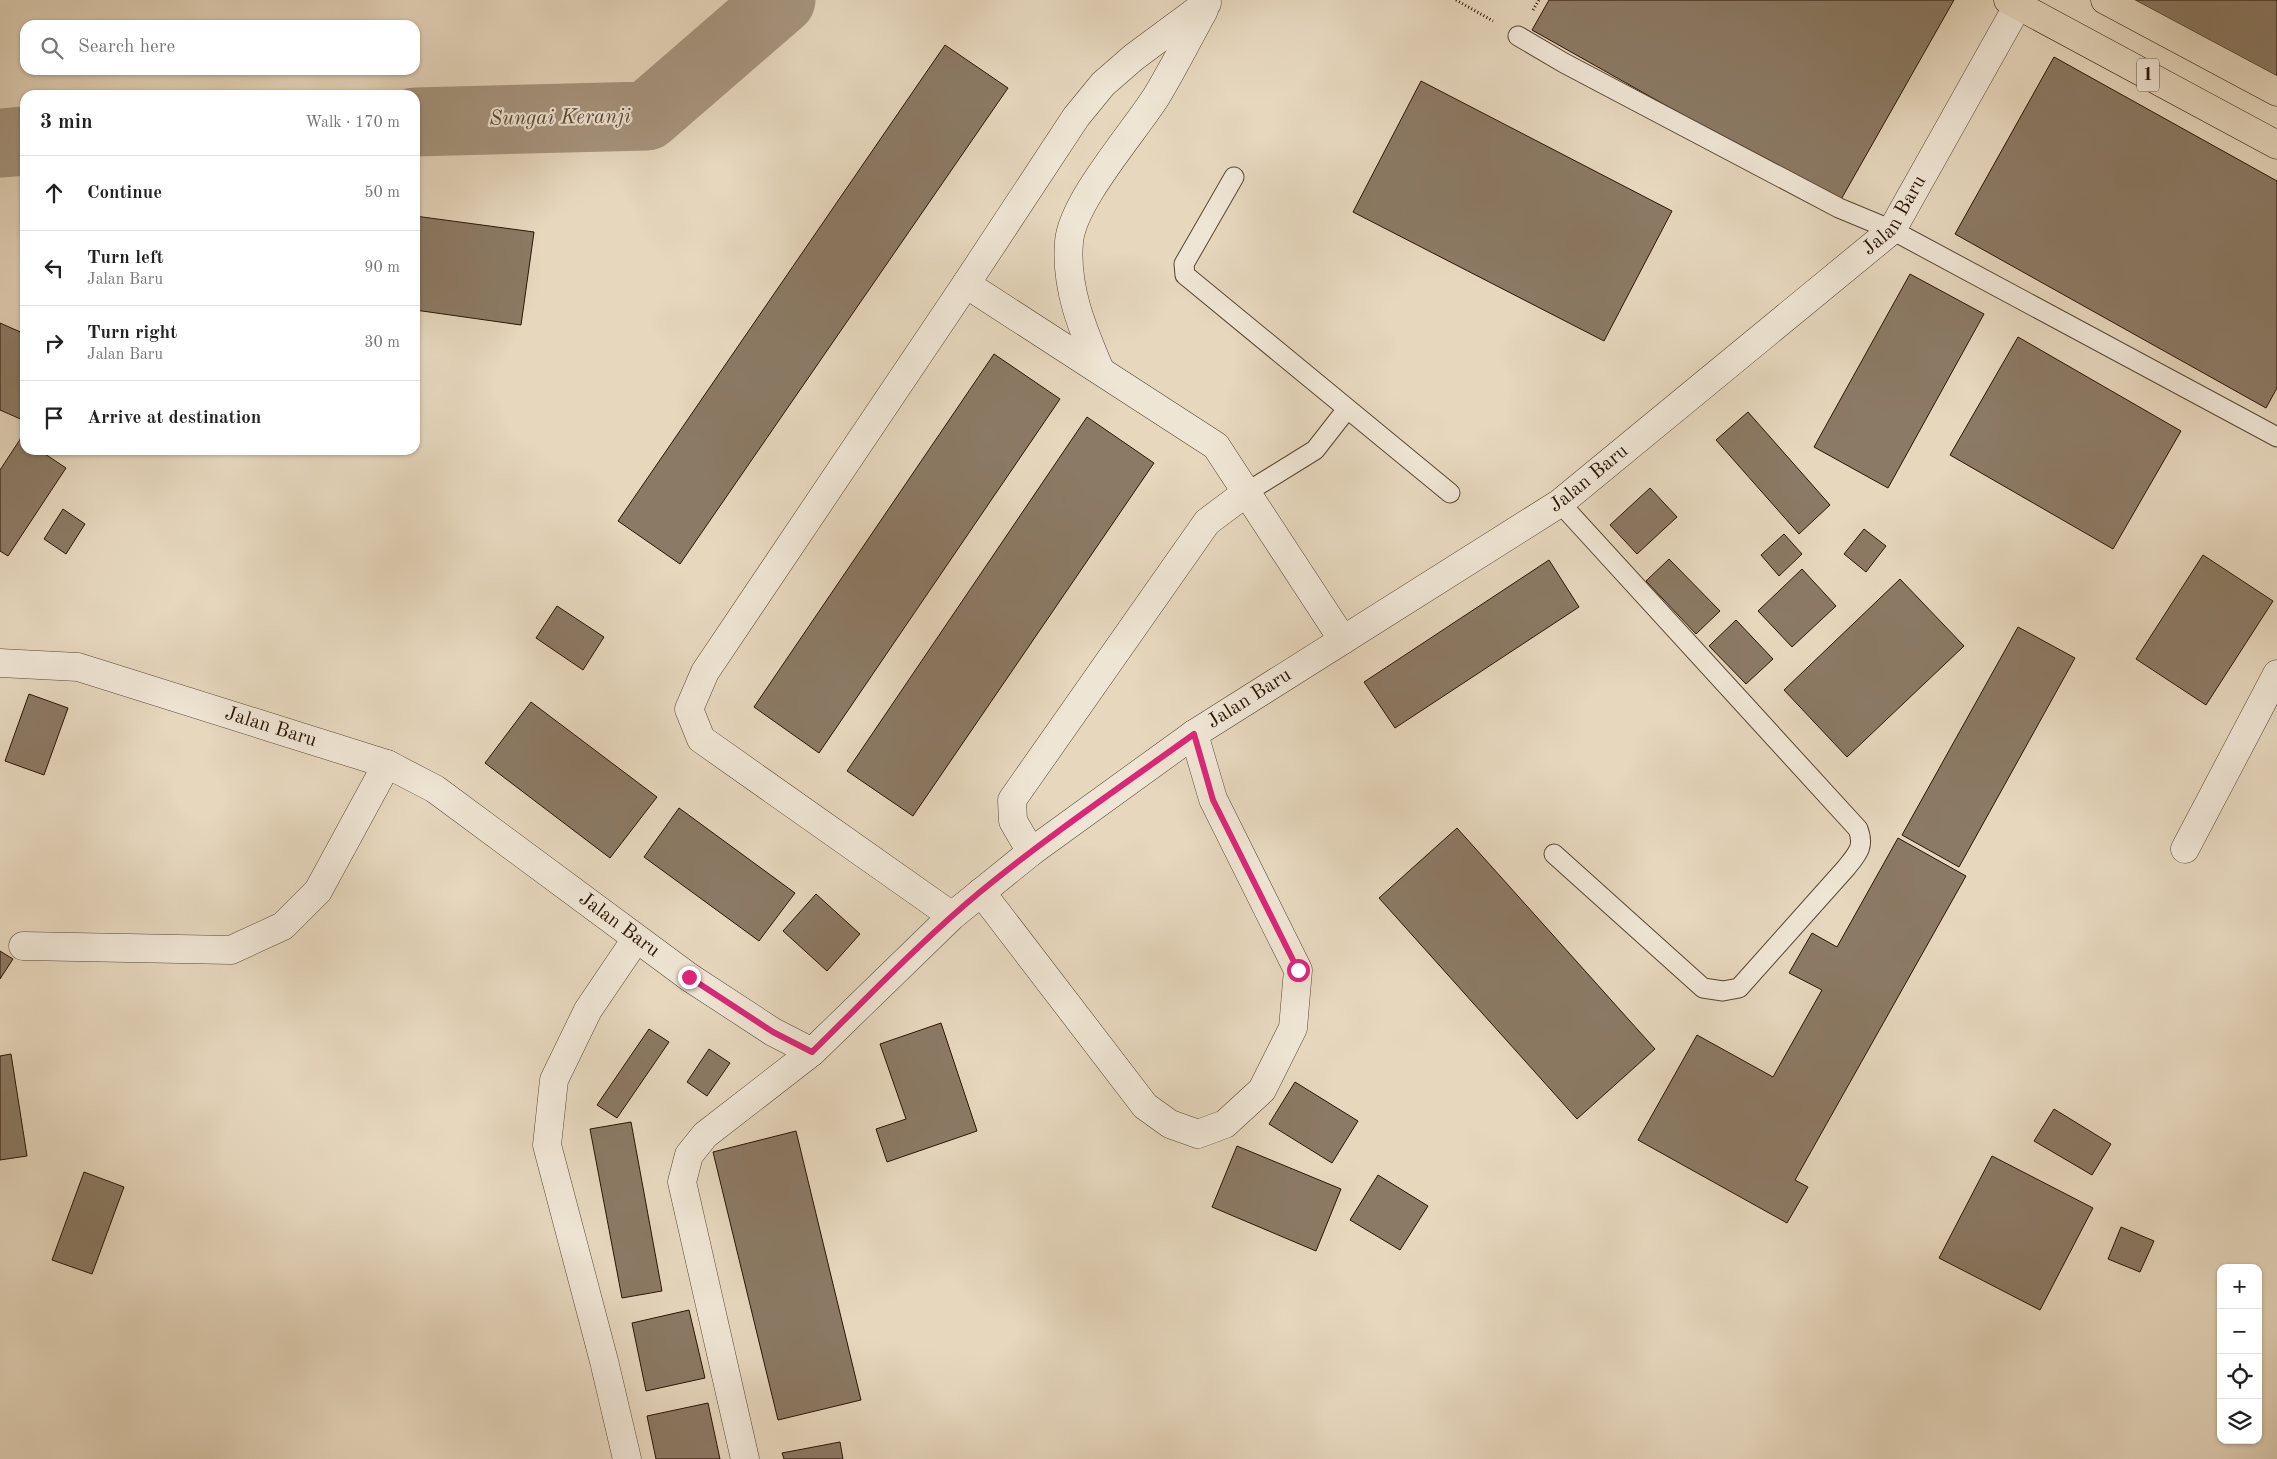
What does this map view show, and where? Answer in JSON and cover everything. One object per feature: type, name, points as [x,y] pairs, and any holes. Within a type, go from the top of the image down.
[{"type":"highway","name":"1","points":[[2105,0],[2277,92]]},
{"type":"highway","name":"1","points":[[2016,2],[2277,145]]},
{"type":"street","points":[[952,916],[700,739],[688,709],[704,672],[966,284],[1076,116],[1103,84],[1134,57],[1209,2]]},
{"type":"street","points":[[1100,370],[1078,317],[1071,281],[1068,242],[1077,211],[1156,96],[1209,2]]},
{"type":"street","name":"Jalan Baru","points":[[0,663],[78,666],[387,764],[434,789],[689,977],[773,1032],[812,1052],[952,916],[1031,852],[1194,734],[1560,503],[1892,230],[2016,2]]},
{"type":"street","points":[[966,284],[1216,446],[1343,640]]},
{"type":"street","points":[[1031,852],[1013,821],[1012,800],[1207,522],[1247,492]]},
{"type":"street","points":[[2185,848],[2277,674]]},
{"type":"street","points":[[981,892],[1145,1106],[1170,1124],[1198,1134],[1225,1124],[1262,1090],[1293,1028],[1298,970],[1213,800],[1194,734]]},
{"type":"street","points":[[23,946],[231,950],[283,926],[318,891],[387,764]]},
{"type":"street","points":[[627,1459],[604,1361],[547,1145],[554,1080],[588,1010],[636,939]]},
{"type":"street","points":[[746,1459],[682,1182],[689,1155],[705,1135],[812,1052]]},
{"type":"lane","points":[[1518,36],[1564,63],[1838,208],[1892,230],[2277,437]]},
{"type":"lane","points":[[1234,177],[1184,264],[1185,275],[1450,493]]},
{"type":"lane","points":[[1247,492],[1315,450],[1347,409]]},
{"type":"lane","points":[[1554,854],[1703,988],[1723,991],[1739,988],[1859,852],[1862,839],[1858,829],[1560,503]]},
{"type":"path","points":[[1456,0],[1518,36]]},
{"type":"building","points":[[1549,0],[1954,0],[1839,203],[1532,30]]},
{"type":"building","points":[[2121,0],[2277,0],[2277,82]]},
{"type":"building","points":[[945,45],[1008,88],[680,564],[618,521]]},
{"type":"building","points":[[2054,57],[2277,181],[2277,388],[2266,408],[1955,234]]},
{"type":"building","points":[[1421,81],[1672,211],[1604,341],[1353,212]]},
{"type":"building","points":[[420,217],[534,232],[521,325],[420,311]]},
{"type":"building","points":[[1910,274],[1984,314],[1888,488],[1814,447]]},
{"type":"building","points":[[0,323],[20,332],[20,419],[0,410]]},
{"type":"building","points":[[2018,337],[2181,431],[2113,549],[1950,455]]},
{"type":"building","points":[[994,354],[1060,399],[819,753],[754,707]]},
{"type":"building","points":[[1748,412],[1830,505],[1799,534],[1716,440]]},
{"type":"building","points":[[1087,417],[1154,463],[913,816],[847,771]]},
{"type":"building","points":[[20,440],[20,455],[46,455],[66,468],[8,556],[0,551],[0,470]]},
{"type":"building","points":[[1650,488],[1677,517],[1637,554],[1610,525]]},
{"type":"building","points":[[63,509],[85,524],[66,554],[44,539]]},
{"type":"building","points":[[1864,529],[1886,546],[1866,572],[1844,554]]},
{"type":"building","points":[[1784,534],[1802,554],[1779,576],[1761,555]]},
{"type":"building","points":[[2203,555],[2273,601],[2206,705],[2136,659]]},
{"type":"building","points":[[1669,559],[1720,611],[1696,634],[1646,581]]},
{"type":"building","points":[[1549,560],[1579,607],[1395,728],[1364,682]]},
{"type":"building","points":[[1802,569],[1836,606],[1792,647],[1758,611]]},
{"type":"building","points":[[1900,579],[1964,646],[1847,757],[1784,690]]},
{"type":"building","points":[[557,606],[604,637],[583,670],[536,638]]},
{"type":"building","points":[[1736,620],[1773,659],[1746,684],[1709,646]]},
{"type":"building","points":[[2018,627],[2075,658],[1959,867],[1902,835]]},
{"type":"building","points":[[29,694],[68,708],[44,775],[5,761]]},
{"type":"building","points":[[531,702],[657,797],[610,858],[485,763]]},
{"type":"building","points":[[679,808],[795,893],[759,941],[644,857]]},
{"type":"building","points":[[1457,828],[1655,1049],[1577,1119],[1379,898]]},
{"type":"building","points":[[1898,838],[1966,876],[1795,1180],[1808,1187],[1787,1223],[1638,1140],[1697,1035],[1773,1077],[1822,990],[1789,973],[1812,933],[1837,947]]},
{"type":"building","points":[[816,894],[860,934],[827,971],[783,931]]},
{"type":"building","points":[[0,951],[13,959],[0,979]]},
{"type":"building","points":[[941,1023],[977,1131],[887,1162],[876,1129],[906,1119],[880,1044]]},
{"type":"building","points":[[649,1029],[669,1042],[617,1118],[597,1105]]},
{"type":"building","points":[[709,1049],[730,1063],[707,1096],[687,1082]]},
{"type":"building","points":[[11,1054],[27,1156],[0,1160],[0,1056]]},
{"type":"building","points":[[1295,1082],[1358,1121],[1332,1163],[1269,1124]]},
{"type":"building","points":[[2054,1109],[2111,1144],[2092,1175],[2034,1141]]},
{"type":"building","points":[[631,1122],[662,1291],[622,1298],[590,1129]]},
{"type":"building","points":[[796,1131],[861,1400],[778,1420],[713,1152]]},
{"type":"building","points":[[1237,1146],[1341,1189],[1316,1251],[1212,1207]]},
{"type":"building","points":[[1992,1156],[2093,1208],[2040,1310],[1939,1258]]},
{"type":"building","points":[[84,1172],[124,1187],[92,1274],[52,1260]]},
{"type":"building","points":[[1378,1175],[1428,1206],[1400,1250],[1350,1220]]},
{"type":"building","points":[[2121,1227],[2154,1241],[2140,1272],[2108,1259]]},
{"type":"building","points":[[689,1310],[705,1378],[646,1391],[632,1323]]},
{"type":"building","points":[[708,1403],[720,1459],[656,1459],[647,1416]]},
{"type":"building","points":[[840,1442],[843,1459],[784,1459],[782,1453]]},
{"type":"waterway","name":"Sungai Keranji","points":[[420,122],[647,116],[781,0]]},
{"type":"waterway","name":"Sungai Keranji","points":[[0,143],[20,141]]},
{"type":"route","points":[[689,977],[773,1032],[812,1052],[952,916],[1031,852],[1194,734],[1213,800],[1298,970]]}]
